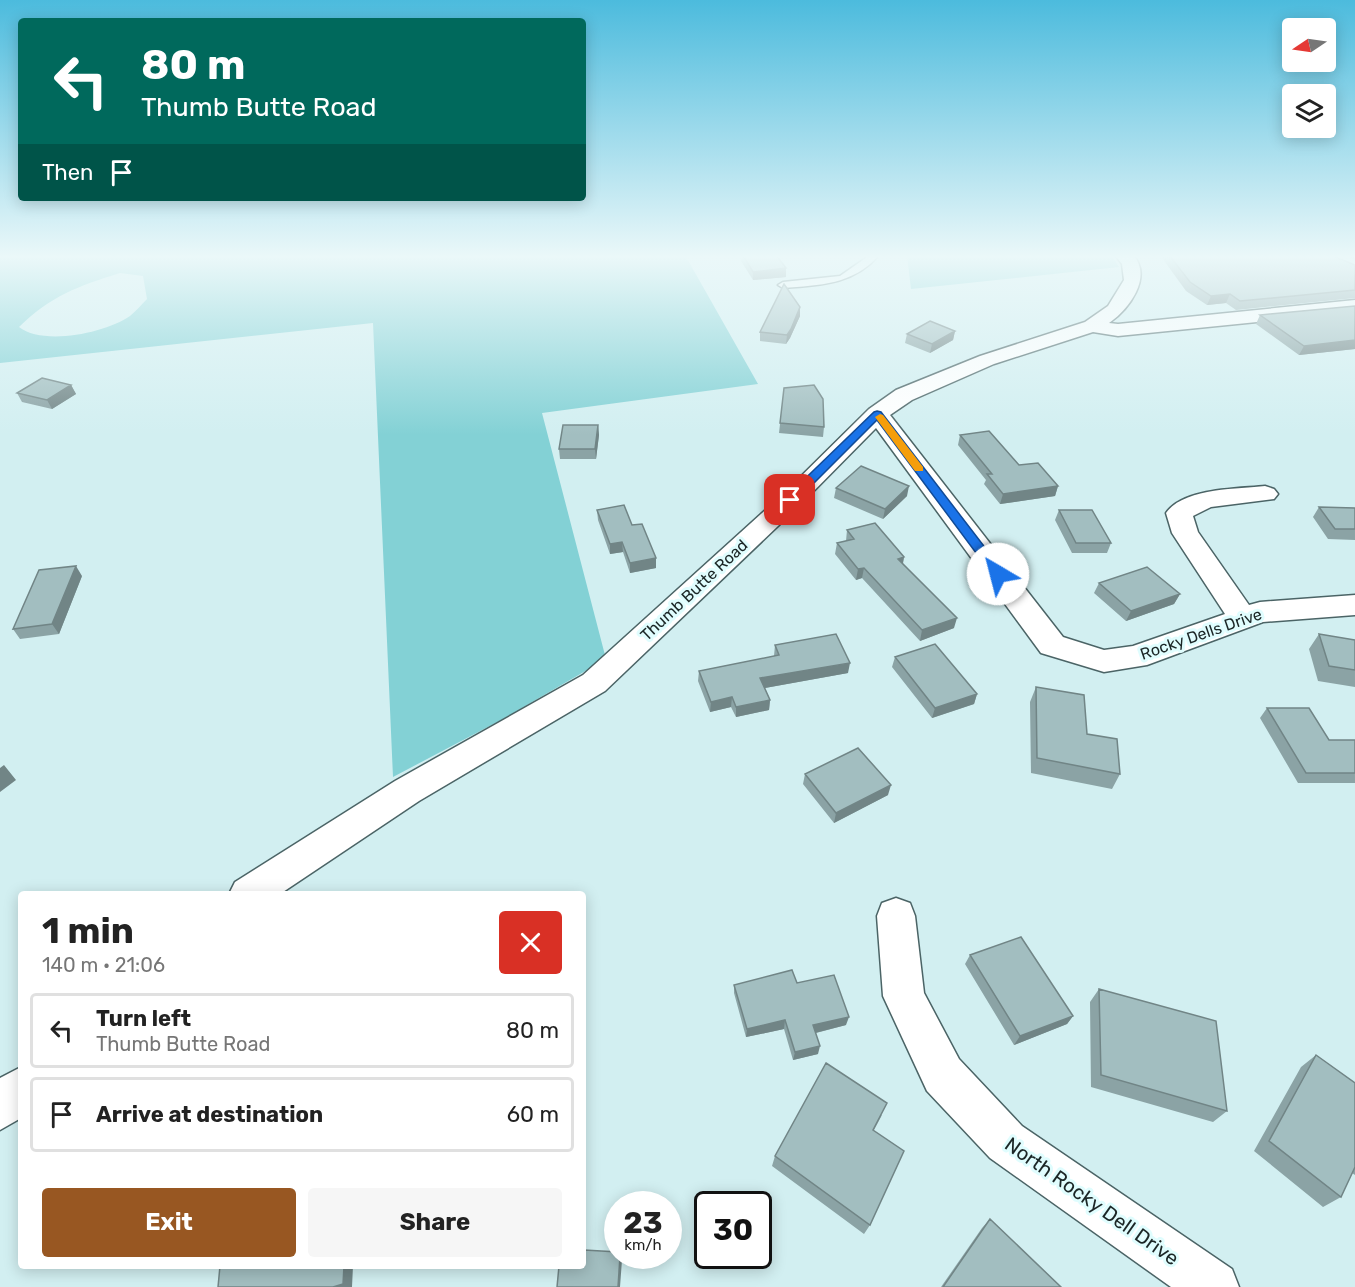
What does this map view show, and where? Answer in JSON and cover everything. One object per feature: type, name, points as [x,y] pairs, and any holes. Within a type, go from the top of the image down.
[{"type":"street","name":"Thumb Butte Road","points":[[253,891],[407,791],[594,682],[790,500],[877,414],[904,395],[944,376],[1092,326],[1107,315]]},
{"type":"street","points":[[1092,326],[1127,330],[1269,315]]},
{"type":"street","name":"Rocky Dells Drive","points":[[877,414],[1052,645],[1104,661],[1136,657],[1260,612],[1355,606]]},
{"type":"street","points":[[1242,617],[1185,533],[1179,513],[1205,500],[1265,494]]},
{"type":"street","name":"North Rocky Dell Drive","points":[[896,916],[904,996],[943,1076],[1006,1142],[1214,1287]]},
{"type":"street","points":[[0,1107],[18,1092]]},
{"type":"shaded area","points":[[0,315],[32,315],[19,327],[43,336],[58,336],[106,328],[131,315],[719,315],[758,384],[542,413],[606,659],[501,720],[393,777],[373,323],[0,363]]},
{"type":"building","points":[[768,315],[797,315],[787,335],[760,332]]},
{"type":"building","points":[[1260,315],[1355,315],[1355,340],[1304,346]]},
{"type":"building","points":[[930,321],[955,331],[932,344],[907,334]]},
{"type":"building","points":[[42,378],[71,385],[47,400],[17,393]]},
{"type":"building","points":[[814,385],[823,399],[824,427],[780,423],[784,388]]},
{"type":"building","points":[[563,425],[598,425],[595,449],[559,449]]},
{"type":"building","points":[[989,431],[1019,465],[1038,463],[1058,486],[1003,494],[987,474],[992,474],[960,435]]},
{"type":"building","points":[[861,466],[909,486],[885,509],[836,488]]},
{"type":"building","points":[[624,505],[632,525],[642,524],[656,558],[630,563],[622,542],[610,544],[597,510]]},
{"type":"building","points":[[1319,507],[1355,508],[1355,529],[1335,529]]},
{"type":"building","points":[[1059,510],[1092,510],[1111,543],[1076,543]]},
{"type":"building","points":[[875,523],[904,557],[898,559],[957,618],[922,630],[864,568],[858,569],[837,543],[854,539],[847,530]]},
{"type":"building","points":[[76,566],[52,624],[13,629],[39,570]]},
{"type":"building","points":[[1147,567],[1180,594],[1131,611],[1099,583]]},
{"type":"building","points":[[836,634],[850,663],[760,678],[770,700],[736,707],[732,697],[711,702],[699,671],[779,655],[775,645]]},
{"type":"building","points":[[1319,634],[1355,640],[1355,670],[1329,666]]},
{"type":"building","points":[[935,644],[977,694],[935,708],[895,657]]},
{"type":"building","points":[[1036,687],[1084,695],[1087,734],[1117,739],[1120,774],[1037,758]]},
{"type":"building","points":[[1267,708],[1309,708],[1329,740],[1355,740],[1355,773],[1306,773]]},
{"type":"building","points":[[858,748],[891,785],[836,813],[805,774]]},
{"type":"building","points":[[1021,937],[1073,1016],[1020,1036],[970,955]]},
{"type":"building","points":[[792,970],[797,983],[834,975],[849,1017],[813,1025],[820,1046],[795,1052],[785,1020],[747,1029],[734,985]]},
{"type":"building","points":[[1099,989],[1216,1021],[1227,1111],[1101,1075]]},
{"type":"building","points":[[1316,1055],[1355,1083],[1355,1167],[1341,1197],[1269,1141]]},
{"type":"building","points":[[826,1063],[887,1103],[873,1130],[904,1151],[870,1225],[775,1156]]},
{"type":"building","points":[[990,1219],[1061,1287],[943,1287]]},
{"type":"building","points":[[586,1250],[604,1251],[604,1269],[619,1269],[618,1287],[557,1287],[559,1269],[586,1269]]},
{"type":"building","points":[[220,1269],[344,1269],[343,1284],[333,1287],[218,1287]]},
{"type":"slow traffic","points":[[880,417],[919,469]]},
{"type":"route","points":[[790,500],[877,414],[998,574]]}]
